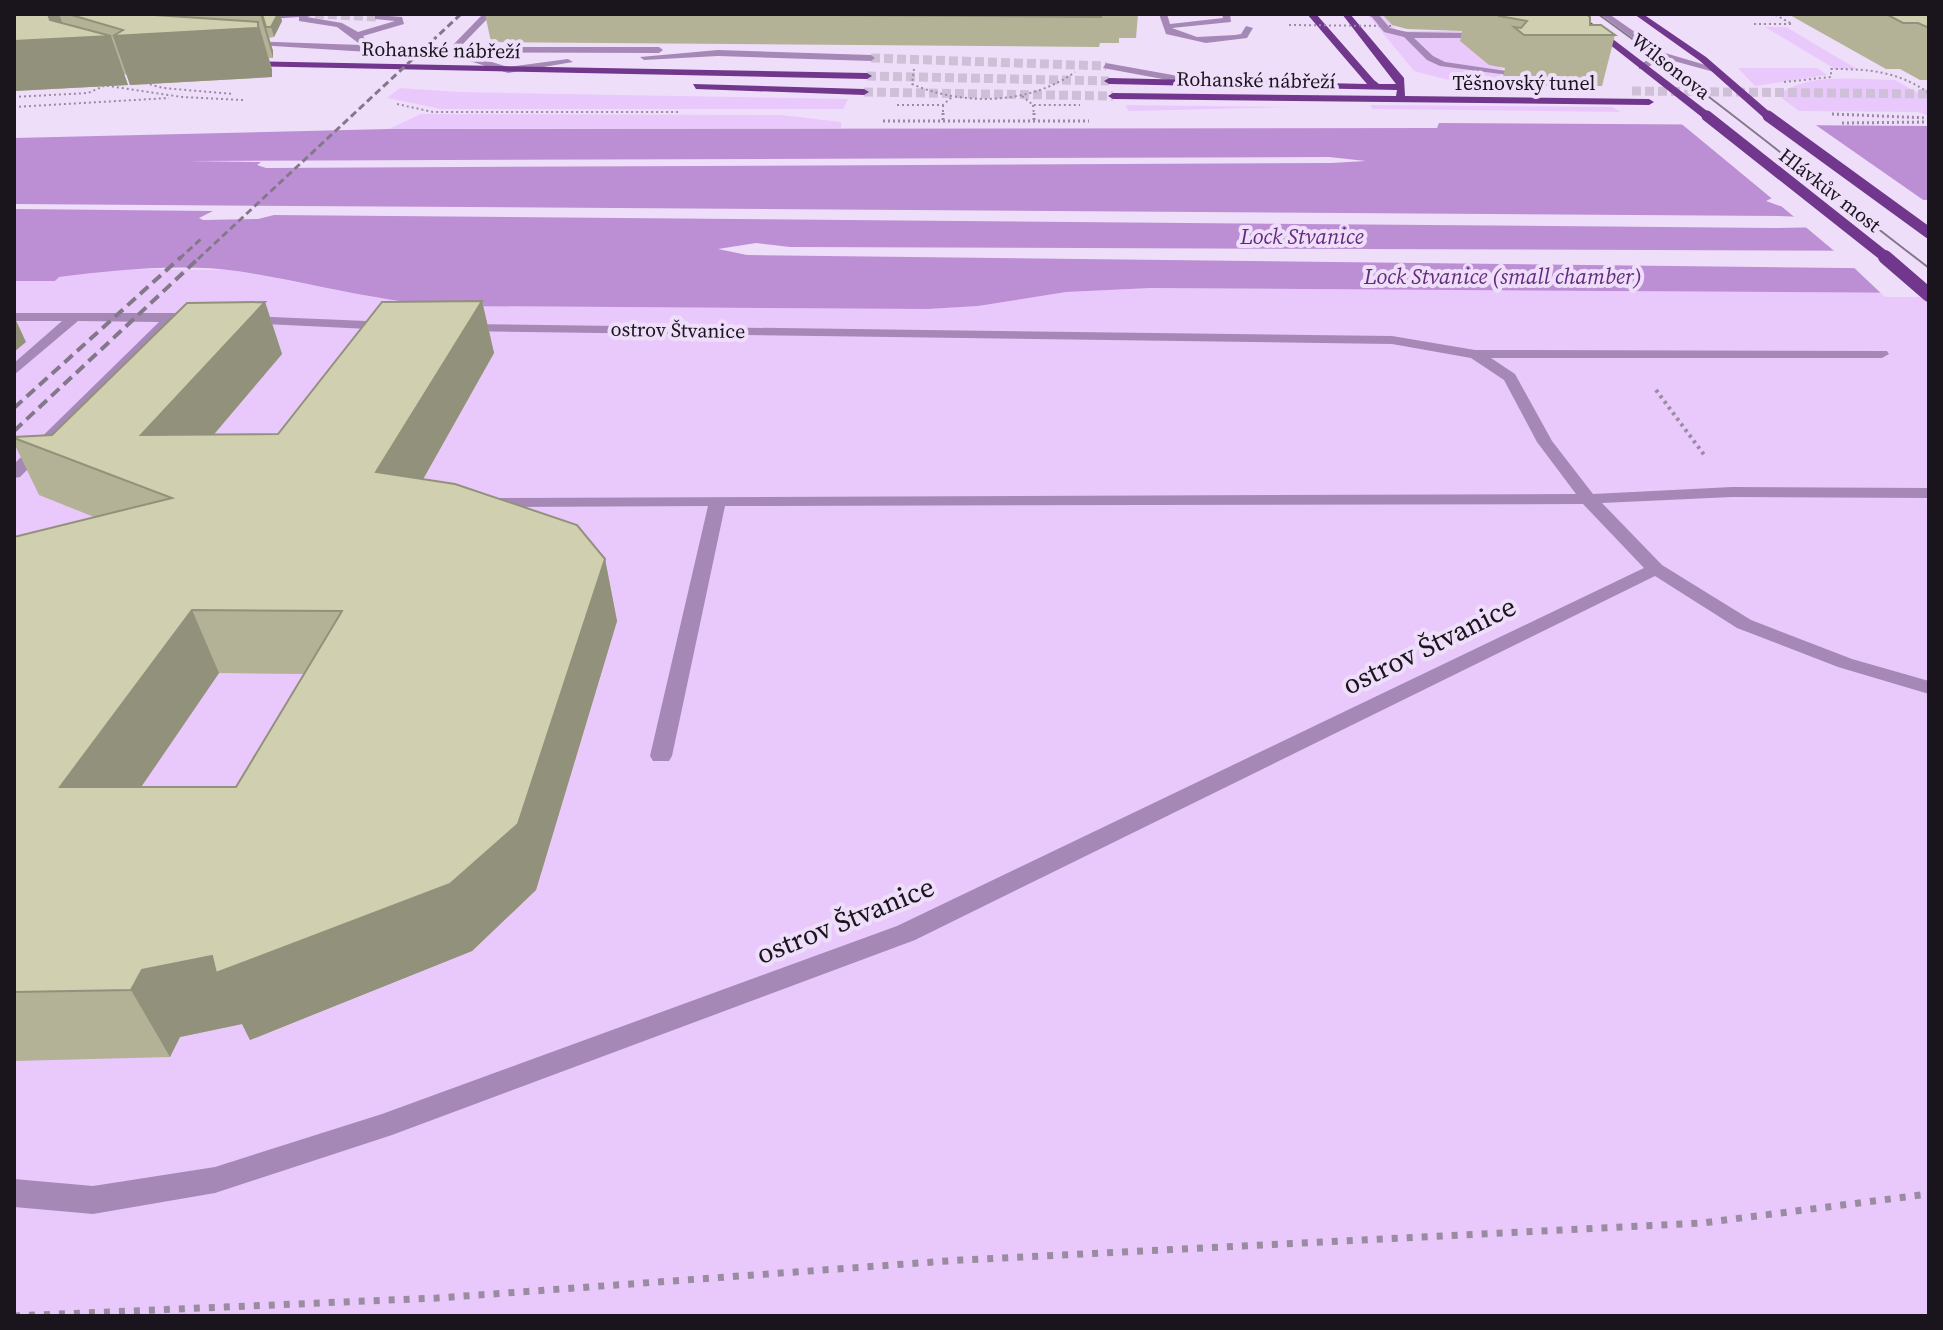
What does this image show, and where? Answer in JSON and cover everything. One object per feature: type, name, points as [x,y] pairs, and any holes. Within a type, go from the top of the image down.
[{"type":"main road","points":[[1311,14],[1375,86],[1400,99],[1402,87],[1399,78],[1346,14]]},
{"type":"main road","name":"Wilsonova","points":[[1575,14],[1707,116]]},
{"type":"main road","name":"Wilsonova","points":[[1638,14],[1714,69],[1768,116]]},
{"type":"main road","points":[[1337,59],[1342,47]]},
{"type":"main road","name":"Rohanské nábřeží","points":[[224,62],[867,76]]},
{"type":"main road","points":[[1304,83],[1328,74]]},
{"type":"main road","name":"Rohanské nábřeží","points":[[1109,81],[1402,87]]},
{"type":"main road","points":[[676,86],[864,92]]},
{"type":"main road","name":"Těšnovský tunel","points":[[1402,87],[1478,91],[1632,91]]},
{"type":"main road","name":"Rohanské nábřeží","points":[[1113,96],[1400,99]]},
{"type":"main road","name":"Těšnovský tunel","points":[[1400,99],[1649,102]]},
{"type":"main road","name":"Hlávkův most","points":[[1707,116],[1857,233],[1929,295]]},
{"type":"main road","name":"Hlávkův most","points":[[1768,116],[1929,233]]},
{"type":"street","points":[[243,30],[253,20],[266,17],[315,14]]},
{"type":"street","points":[[453,50],[488,14]]},
{"type":"street","points":[[1163,14],[1167,27],[1176,35],[1216,40],[1244,36],[1249,28]]},
{"type":"street","points":[[1167,27],[1197,21],[1228,20],[1226,14]]},
{"type":"street","points":[[1369,14],[1375,15],[1387,30],[1407,35],[1465,35]]},
{"type":"street","points":[[1604,14],[1662,55],[1714,69]]},
{"type":"street","points":[[266,17],[341,23],[357,35],[368,49]]},
{"type":"street","points":[[357,35],[401,22],[399,19],[378,17]]},
{"type":"street","points":[[253,20],[317,27],[368,49]]},
{"type":"street","points":[[1598,32],[1601,46]]},
{"type":"street","points":[[1407,35],[1430,58],[1443,64],[1508,72]]},
{"type":"street","points":[[235,43],[368,49],[659,50]]},
{"type":"street","points":[[453,50],[508,70],[554,63],[718,53],[871,58]]},
{"type":"street","points":[[1642,67],[1662,55]]},
{"type":"street","name":"Rohanské nábřeží","points":[[1106,66],[1195,82]]},
{"type":"street","points":[[14,317],[172,317],[400,327]]},
{"type":"street","points":[[14,371],[75,317]]},
{"type":"street","points":[[14,473],[172,317]]},
{"type":"street","name":"ostrov Štvanice","points":[[447,327],[1392,340],[1475,354],[1510,377],[1545,442],[1588,499],[1656,569],[1744,624],[1845,663],[1929,688]]},
{"type":"street","points":[[1475,354],[1882,354]]},
{"type":"street","points":[[469,502],[1588,499],[1732,492],[1929,493]]},
{"type":"street","points":[[661,756],[718,501]]},
{"type":"street","name":"ostrov Štvanice","points":[[14,1193],[93,1200],[215,1180],[382,1126],[906,933],[1656,569]]},
{"type":"path","points":[[1754,24],[1792,24],[1774,14]]},
{"type":"path","points":[[1289,25],[1392,26]]},
{"type":"path","points":[[914,69],[912,84],[953,96],[1022,96],[1033,105],[1088,105]]},
{"type":"path","points":[[1773,85],[1831,77],[1831,69],[1891,70],[1907,76],[1929,93]]},
{"type":"path","points":[[89,83],[182,97],[243,100]]},
{"type":"path","points":[[14,97],[88,93],[105,85]]},
{"type":"path","points":[[886,105],[943,105],[953,96]]},
{"type":"path","points":[[14,107],[182,97]]},
{"type":"path","points":[[387,102],[433,112],[689,112]]},
{"type":"path","points":[[943,105],[943,121]]},
{"type":"path","points":[[1033,105],[1034,121]]},
{"type":"path","points":[[1818,114],[1929,120]]},
{"type":"path","points":[[1838,123],[1929,120]]},
{"type":"path","points":[[880,121],[1091,121]]},
{"type":"path","points":[[1630,354],[1732,492]]},
{"type":"path","points":[[14,1316],[437,1298],[961,1260],[1702,1223],[1929,1194]]},
{"type":"shaded area","points":[[1367,14],[1382,14],[1397,31],[1461,31],[1499,67],[1510,73],[1499,74],[1512,85],[1460,83],[1414,71]]},
{"type":"shaded area","points":[[1765,27],[1786,27],[1857,69],[1835,69]]},
{"type":"shaded area","points":[[1738,68],[1817,68],[1827,75],[1755,86]]},
{"type":"shaded area","points":[[1820,80],[1895,80],[1929,99],[1929,116],[1918,112],[1799,111],[1780,94],[1792,87]]},
{"type":"shaded area","points":[[400,88],[458,92],[848,99],[843,109],[441,109],[387,98]]},
{"type":"shaded area","points":[[1126,105],[1294,107],[1128,111]]},
{"type":"shaded area","points":[[1370,105],[1613,107],[1620,112],[1373,109]]},
{"type":"shaded area","points":[[421,114],[781,115],[841,122],[841,128],[389,129]]},
{"type":"shaded area","points":[[123,269],[233,270],[395,301],[449,306],[928,309],[978,306],[1066,292],[1151,288],[1929,293],[1929,1316],[14,1316],[14,281],[55,281],[58,277]]},
{"type":"water","points":[[1439,123],[1929,126],[1929,200],[1772,198],[1766,201],[1780,206],[1929,207],[1929,222],[1779,216],[14,204],[14,138],[389,129],[1437,128]],"holes":[[[1329,157],[1366,161],[266,168],[257,165],[261,162],[186,161]]]},
{"type":"water","points":[[14,209],[213,211],[199,218],[203,220],[258,219],[274,215],[1774,228],[1929,225],[1929,251],[790,247],[756,243],[718,249],[747,255],[1929,269],[1929,293],[1151,288],[1066,292],[978,306],[928,309],[449,306],[395,300],[216,269],[148,268],[59,277],[55,281],[14,281]]},
{"type":"pier","points":[[1678,121],[1810,121],[1929,204],[1929,255],[1839,255],[1802,224],[1854,223],[1798,220]]},
{"type":"pier","points":[[1849,263],[1929,265],[1929,297],[1885,297]]},
{"type":"building","points":[[14,14],[48,14],[50,20],[111,36],[14,41]]},
{"type":"building","points":[[68,14],[140,14],[258,22],[258,28],[113,36],[123,30]]},
{"type":"building","points":[[262,14],[278,14],[271,27],[266,27]]},
{"type":"building","points":[[712,14],[1100,14],[1101,17]]},
{"type":"building","points":[[1496,14],[1586,14],[1590,17],[1590,25],[1601,25],[1615,35],[1524,35],[1514,27],[1521,28],[1527,21]]},
{"type":"building","points":[[1886,14],[1929,14],[1929,28],[1918,23],[1903,23]]},
{"type":"building","points":[[482,301],[376,472],[455,484],[577,525],[605,559],[518,824],[450,884],[216,973],[212,956],[142,970],[131,990],[14,992],[14,537],[172,498],[14,437],[52,435],[187,303],[265,302],[141,435],[278,434],[382,302]],"holes":[[[192,610],[342,611],[236,787],[60,787]]]},
{"type":"tunnel","points":[[315,14],[378,17]]},
{"type":"tunnel","points":[[871,58],[1106,66]]},
{"type":"tunnel","points":[[867,76],[1109,81]]},
{"type":"tunnel","points":[[1632,91],[1929,94]]},
{"type":"tunnel","points":[[864,92],[1113,96]]},
{"type":"tram line","points":[[1598,14],[1929,268]]},
{"type":"railway","points":[[198,259],[461,14]]},
{"type":"railway","points":[[179,259],[201,239]]},
{"type":"railway","points":[[14,408],[181,257]]},
{"type":"railway","points":[[14,431],[200,257]]},
{"type":"water label","name":"Lock Stvanice","points":[[1302,236]]},
{"type":"water label","name":"Lock Stvanice (small chamber)","points":[[1503,276]]}]
